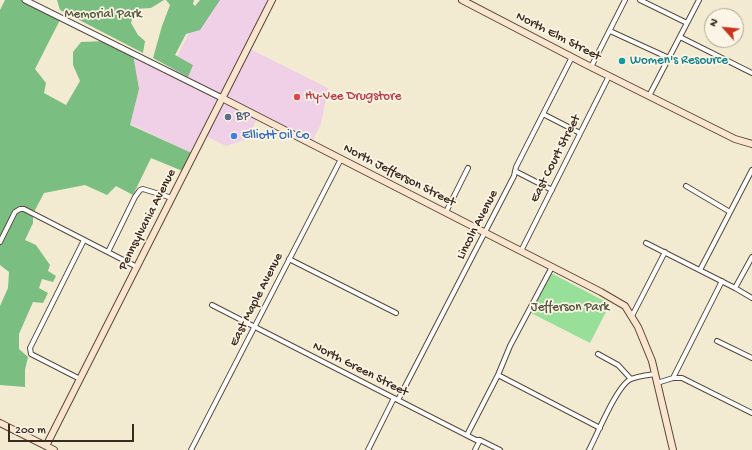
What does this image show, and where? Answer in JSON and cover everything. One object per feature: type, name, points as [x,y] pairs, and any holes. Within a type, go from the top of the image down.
[{"type":"main road","name":"Pennsylvania Avenue","points":[[44,448],[272,0]]},
{"type":"main road","name":"North Elm Street","points":[[464,1],[735,139],[752,144]]},
{"type":"main road","name":"North Jefferson Street","points":[[222,98],[446,212],[625,306],[632,316],[644,340],[655,374],[673,450]]},
{"type":"main road","points":[[0,423],[44,448],[54,450]]},
{"type":"street","name":"North Jefferson Street","points":[[25,0],[222,98]]},
{"type":"street","points":[[591,67],[625,0]]},
{"type":"street","points":[[640,0],[687,23]]},
{"type":"street","points":[[649,96],[699,0]]},
{"type":"street","points":[[610,31],[669,58]]},
{"type":"street","points":[[680,37],[752,73]]},
{"type":"street","name":"Lincoln Avenue","points":[[368,450],[486,233],[514,176],[516,167],[572,57]]},
{"type":"street","name":"East Court Street","points":[[521,251],[609,76]]},
{"type":"street","points":[[543,114],[580,133]]},
{"type":"street","name":"East Maple Avenue","points":[[191,450],[341,159]]},
{"type":"street","points":[[446,212],[468,168]]},
{"type":"street","points":[[700,270],[752,170]]},
{"type":"street","points":[[515,171],[552,190]]},
{"type":"street","points":[[686,186],[730,212]]},
{"type":"street","points":[[108,252],[135,197],[140,190],[144,189],[172,198]]},
{"type":"street","points":[[0,242],[14,214],[17,210],[24,209],[137,267]]},
{"type":"street","points":[[80,379],[31,354],[30,350],[84,240]]},
{"type":"street","points":[[646,243],[736,288],[752,298]]},
{"type":"street","points":[[632,316],[664,252]]},
{"type":"street","points":[[736,288],[752,256]]},
{"type":"street","points":[[289,259],[396,313]]},
{"type":"street","points":[[466,435],[498,375],[510,346],[552,267]]},
{"type":"street","points":[[673,378],[722,281]]},
{"type":"street","name":"North Green Street","points":[[212,305],[466,435],[500,450]]},
{"type":"street","points":[[717,341],[752,358]]},
{"type":"street","points":[[598,354],[618,364],[631,379]]},
{"type":"street","points":[[589,450],[621,387],[631,379],[655,374]]},
{"type":"street","points":[[498,375],[600,428]]},
{"type":"street","points":[[657,383],[673,378],[682,378],[752,413]]},
{"type":"street","points":[[475,450],[480,440]]},
{"type":"shaded area","points":[[206,0],[272,0],[248,48],[328,88],[321,124],[311,144],[258,117],[247,139],[226,146],[204,135],[194,154],[130,124],[139,89],[133,54],[169,72]]},
{"type":"green space","points":[[5,0],[25,0],[61,18],[35,69],[46,83],[44,93],[66,105],[80,81],[73,65],[73,52],[81,42],[106,41],[133,54],[139,89],[130,125],[194,154],[185,172],[151,158],[133,195],[116,186],[107,195],[85,185],[44,193],[33,214],[33,223],[25,240],[36,245],[50,265],[48,271],[56,276],[53,282],[42,279],[39,288],[48,293],[43,303],[33,302],[19,334],[19,349],[28,357],[25,370],[25,387],[0,385],[0,306],[8,288],[9,272],[0,265],[0,10]]},
{"type":"green space","name":"Memorial Park","points":[[57,0],[164,0],[151,8],[135,9],[131,23],[138,35],[145,41],[143,53],[60,10]]},
{"type":"green space","points":[[166,0],[194,0],[193,4],[195,6],[200,0],[220,0],[200,30],[186,34],[175,55],[193,65],[188,77],[153,58],[162,26],[170,5]]},
{"type":"green space","name":"Jefferson Park","points":[[551,273],[610,304],[590,343],[531,313]]},
{"type":"place","name":"Women's Resource","points":[[622,61]]},
{"type":"place","name":"Hy-Vee Drugstore","points":[[297,97]]},
{"type":"place","name":"BP","points":[[228,117]]},
{"type":"place","name":"Elliott Oil Co","points":[[234,136]]}]
